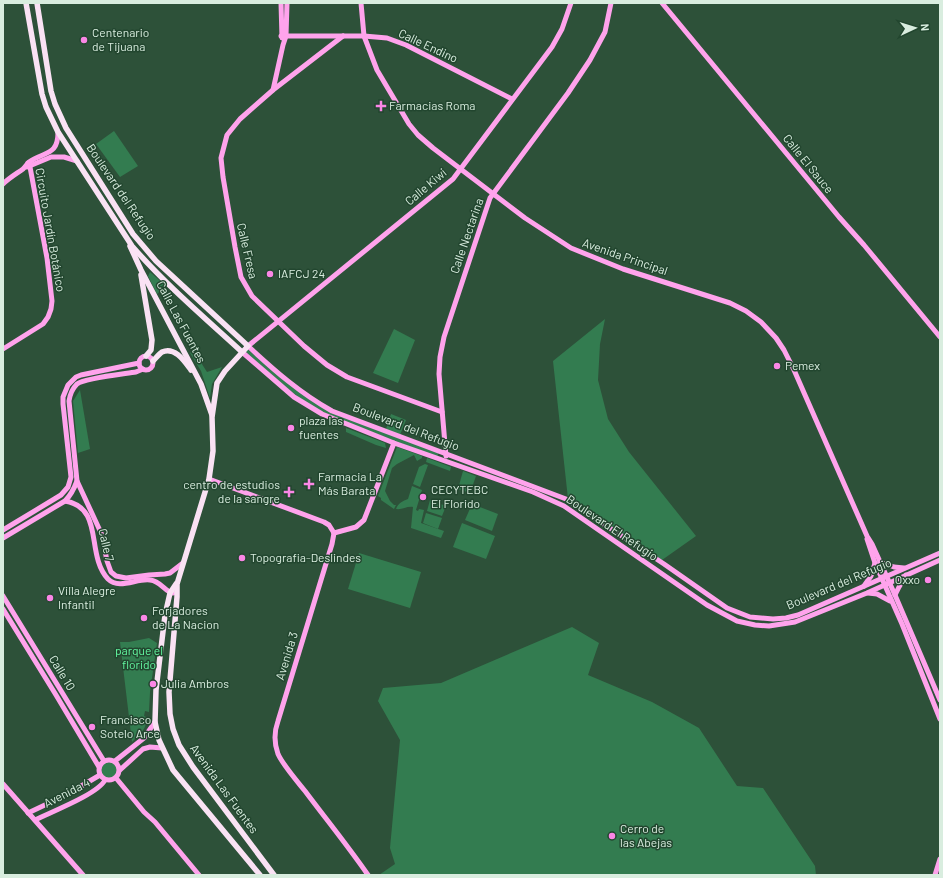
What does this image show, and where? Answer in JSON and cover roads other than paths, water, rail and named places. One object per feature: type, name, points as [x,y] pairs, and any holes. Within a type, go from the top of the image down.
[{"type":"main road","name":"Boulevard del Refugio","points":[[26,3],[42,94],[46,107],[58,132],[127,239],[142,258],[242,352]]},
{"type":"main road","name":"Boulevard del Refugio","points":[[37,3],[55,104],[66,128],[133,234],[156,261],[248,346]]},
{"type":"main road","name":"Calle Las Fuentes","points":[[127,239],[141,270],[201,384],[212,417]]},
{"type":"main road","points":[[141,270],[152,340],[151,350],[146,356]]},
{"type":"main road","points":[[181,296],[184,295],[206,308]]},
{"type":"main road","points":[[177,584],[209,479],[213,451],[212,417],[218,383],[225,371],[248,346]]},
{"type":"main road","points":[[153,361],[161,352],[173,352],[180,356],[201,384]]},
{"type":"main road","name":"Avenida Las Fuentes","points":[[177,584],[170,593],[165,615],[156,695],[155,722],[162,748],[173,770],[260,875]]},
{"type":"main road","name":"Avenida Las Fuentes","points":[[177,584],[169,692],[170,714],[173,729],[179,745],[193,767],[274,875]]},
{"type":"street","points":[[281,3],[284,36]]},
{"type":"street","points":[[274,90],[283,45],[287,3]]},
{"type":"street","name":"Avenida Principal","points":[[360,3],[364,36],[377,70],[409,124],[425,142],[443,157],[461,168],[493,194],[550,235],[571,248],[623,269],[730,303],[746,311],[761,322],[776,338],[794,370],[866,536],[872,544],[877,563],[887,584],[891,602],[940,719]]},
{"type":"street","name":"Calle Kiwi","points":[[248,346],[453,179],[552,47],[562,29],[571,3]]},
{"type":"street","name":"Calle Nectarina","points":[[446,461],[440,356],[444,337],[490,198],[568,93],[590,60],[605,32],[612,3]]},
{"type":"street","name":"Calle El Sauce","points":[[662,3],[940,337]]},
{"type":"street","name":"Calle Endino","points":[[284,36],[364,36],[387,38],[406,45],[512,99]]},
{"type":"street","name":"Calle Fresa","points":[[343,36],[274,90],[240,119],[230,130],[225,139],[221,158],[222,177],[243,282],[252,296],[304,346],[327,365],[347,377],[442,412]]},
{"type":"street","points":[[50,155],[58,142],[58,132]]},
{"type":"street","points":[[3,184],[24,168],[50,155],[64,156],[78,161]]},
{"type":"street","name":"Circuito Jardín Botánico","points":[[3,349],[43,324],[51,309],[52,301],[48,269],[29,165]]},
{"type":"street","name":"Boulevard del Refugio","points":[[248,346],[275,371],[304,394],[332,411],[566,499],[721,604],[750,617],[773,619],[786,618],[798,614],[940,553]]},
{"type":"street","name":"Boulevard El Refugio","points":[[242,352],[294,397],[332,419],[394,443],[533,492],[564,506],[707,605],[737,621],[769,626],[795,622],[887,584]]},
{"type":"street","points":[[3,530],[62,495],[68,487],[70,479],[70,464],[63,397],[70,381],[81,375],[139,363],[142,358],[146,356],[150,357],[153,361],[153,366],[150,369],[143,369],[140,367],[139,363]]},
{"type":"street","name":"Calle 7","points":[[143,369],[136,372],[78,383],[72,390],[69,401],[77,481],[102,535],[107,561],[111,572],[116,576],[126,578],[165,574],[170,573],[183,563]]},
{"type":"street","points":[[332,419],[333,416],[336,416],[362,425],[365,424]]},
{"type":"street","points":[[209,479],[324,522],[334,533],[356,527],[364,520],[394,443]]},
{"type":"street","points":[[3,538],[65,501],[70,495],[77,481],[70,479]]},
{"type":"street","name":"Calle 7","points":[[65,501],[75,502],[82,508],[91,523],[96,556],[101,569],[108,580],[126,583],[149,580],[161,584],[170,593],[177,594]]},
{"type":"street","name":"Avenida 3","points":[[334,533],[332,544],[275,731],[275,743],[279,755],[368,875]]},
{"type":"street","name":"Boulevard del Refugio","points":[[887,584],[940,560]]},
{"type":"street","points":[[863,586],[871,576],[877,563],[894,568],[905,568]]},
{"type":"street","points":[[896,595],[898,587],[907,574]]},
{"type":"street","name":"Avenida Principal","points":[[887,584],[896,595],[940,700]]},
{"type":"street","points":[[867,593],[877,594],[891,602]]},
{"type":"street","name":"Calle 10","points":[[3,596],[104,761]]},
{"type":"street","name":"Calle 10","points":[[3,609],[5,616],[56,695],[99,767]]},
{"type":"street","points":[[5,616],[13,611]]},
{"type":"street","points":[[917,662],[923,660]]},
{"type":"street","points":[[155,722],[144,738],[115,761],[104,761],[99,767],[100,775],[105,780],[112,780],[116,778],[120,770],[143,749],[150,747],[162,748]]},
{"type":"street","points":[[115,761],[120,770]]},
{"type":"street","name":"Avenida 4","points":[[28,813],[66,795],[100,775]]},
{"type":"street","points":[[116,778],[199,875]]},
{"type":"street","name":"Avenida 4","points":[[35,820],[88,793],[100,786],[105,780]]},
{"type":"street","points":[[3,784],[83,875]]},
{"type":"street","points":[[935,875],[940,860]]},
{"type":"place","name":"Centenario de Tijuana","points":[[84,40]]},
{"type":"place","name":"Farmacias Roma","points":[[381,106]]},
{"type":"place","name":"IAFCJ 24","points":[[270,274]]},
{"type":"place","name":"Pemex","points":[[777,366]]},
{"type":"place","name":"plaza las fuentes","points":[[291,428]]},
{"type":"place","name":"Farmacia La Más Barata","points":[[309,484]]},
{"type":"place","name":"centro de estudios de la sangre","points":[[289,492]]},
{"type":"place","name":"CECYTEBC El Florido","points":[[423,497]]},
{"type":"place","name":"Topografia-Deslindes","points":[[242,558]]},
{"type":"place","name":"Oxxo","points":[[928,580]]},
{"type":"place","name":"Villa Alegre Infantil","points":[[50,598]]},
{"type":"place","name":"Forjadores de La Nacion","points":[[144,618]]},
{"type":"place","name":"Julia Ambros","points":[[153,684]]},
{"type":"place","name":"Francisco Sotelo Arce","points":[[92,727]]},
{"type":"place","name":"Cerro de las Abejas","points":[[612,836]]},
{"type":"park label","name":"parque el florido","points":[[139,658]]}]
